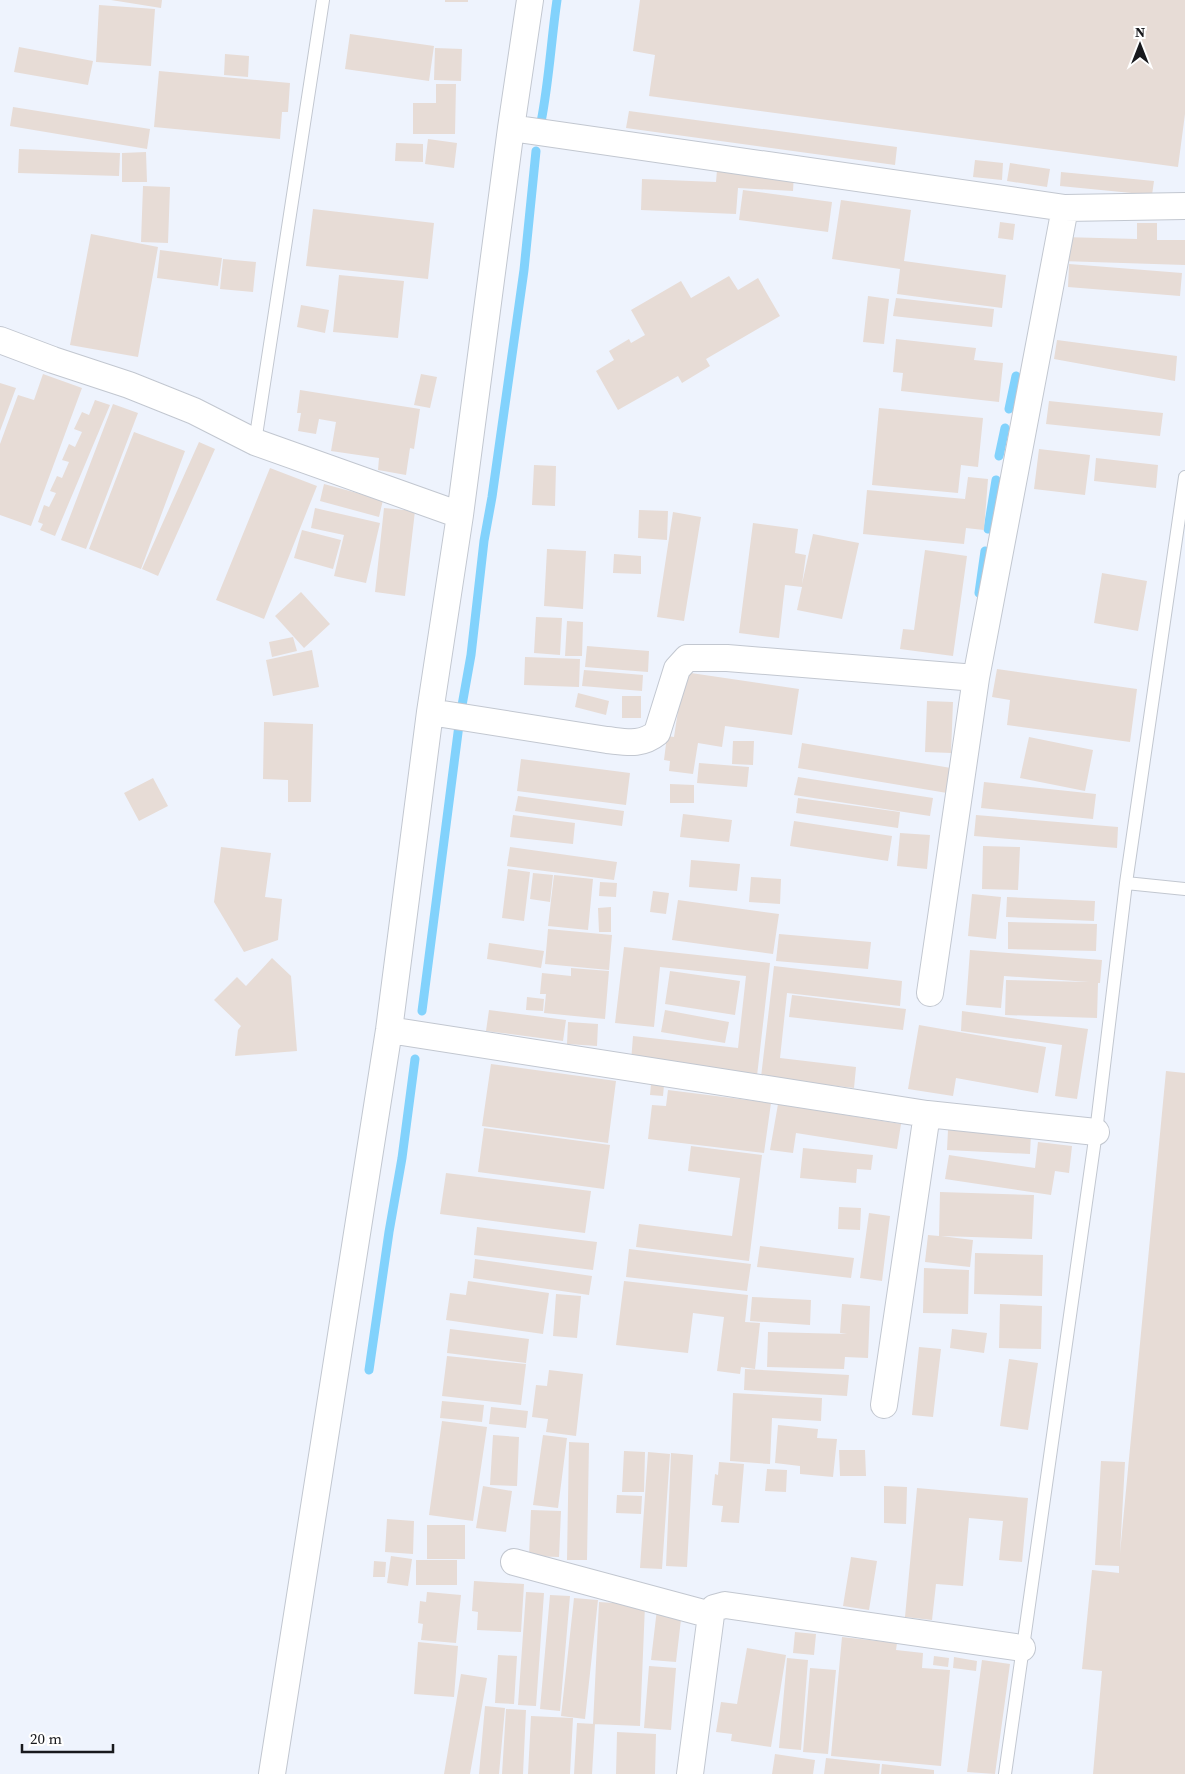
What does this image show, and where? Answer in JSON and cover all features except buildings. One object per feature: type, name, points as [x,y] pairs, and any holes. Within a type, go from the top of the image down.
[{"type":"street","points":[[272,1774],[389,1030],[430,712],[460,514],[511,128],[530,0]]},
{"type":"street","points":[[511,128],[1065,208],[1185,206]]},
{"type":"street","points":[[930,993],[976,678],[1065,208]]},
{"type":"street","points":[[0,340],[52,360],[129,385],[186,408],[255,442],[460,514]]},
{"type":"street","points":[[430,712],[607,740],[636,742],[648,740],[657,733],[677,669],[687,658],[727,658],[976,678]]},
{"type":"street","points":[[389,1030],[927,1114],[1096,1132]]},
{"type":"street","points":[[884,1405],[927,1114]]},
{"type":"street","points":[[514,1562],[711,1616]]},
{"type":"street","points":[[690,1774],[711,1616],[714,1608],[725,1605],[1022,1648]]},
{"type":"lane","points":[[255,442],[323,0]]},
{"type":"lane","points":[[1004,1774],[1096,1132],[1126,882],[1185,477]]},
{"type":"lane","points":[[1126,882],[1185,890]]},
{"type":"waterway","points":[[541,122],[557,0]]},
{"type":"waterway","points":[[461,711],[471,655],[484,541],[524,270],[536,151]]},
{"type":"waterway","points":[[1009,409],[1016,376]]},
{"type":"waterway","points":[[999,456],[1005,428]]},
{"type":"waterway","points":[[988,529],[996,480]]},
{"type":"waterway","points":[[979,593],[985,551]]},
{"type":"waterway","points":[[422,1011],[459,725]]},
{"type":"waterway","points":[[369,1370],[402,1158],[415,1059]]}]
